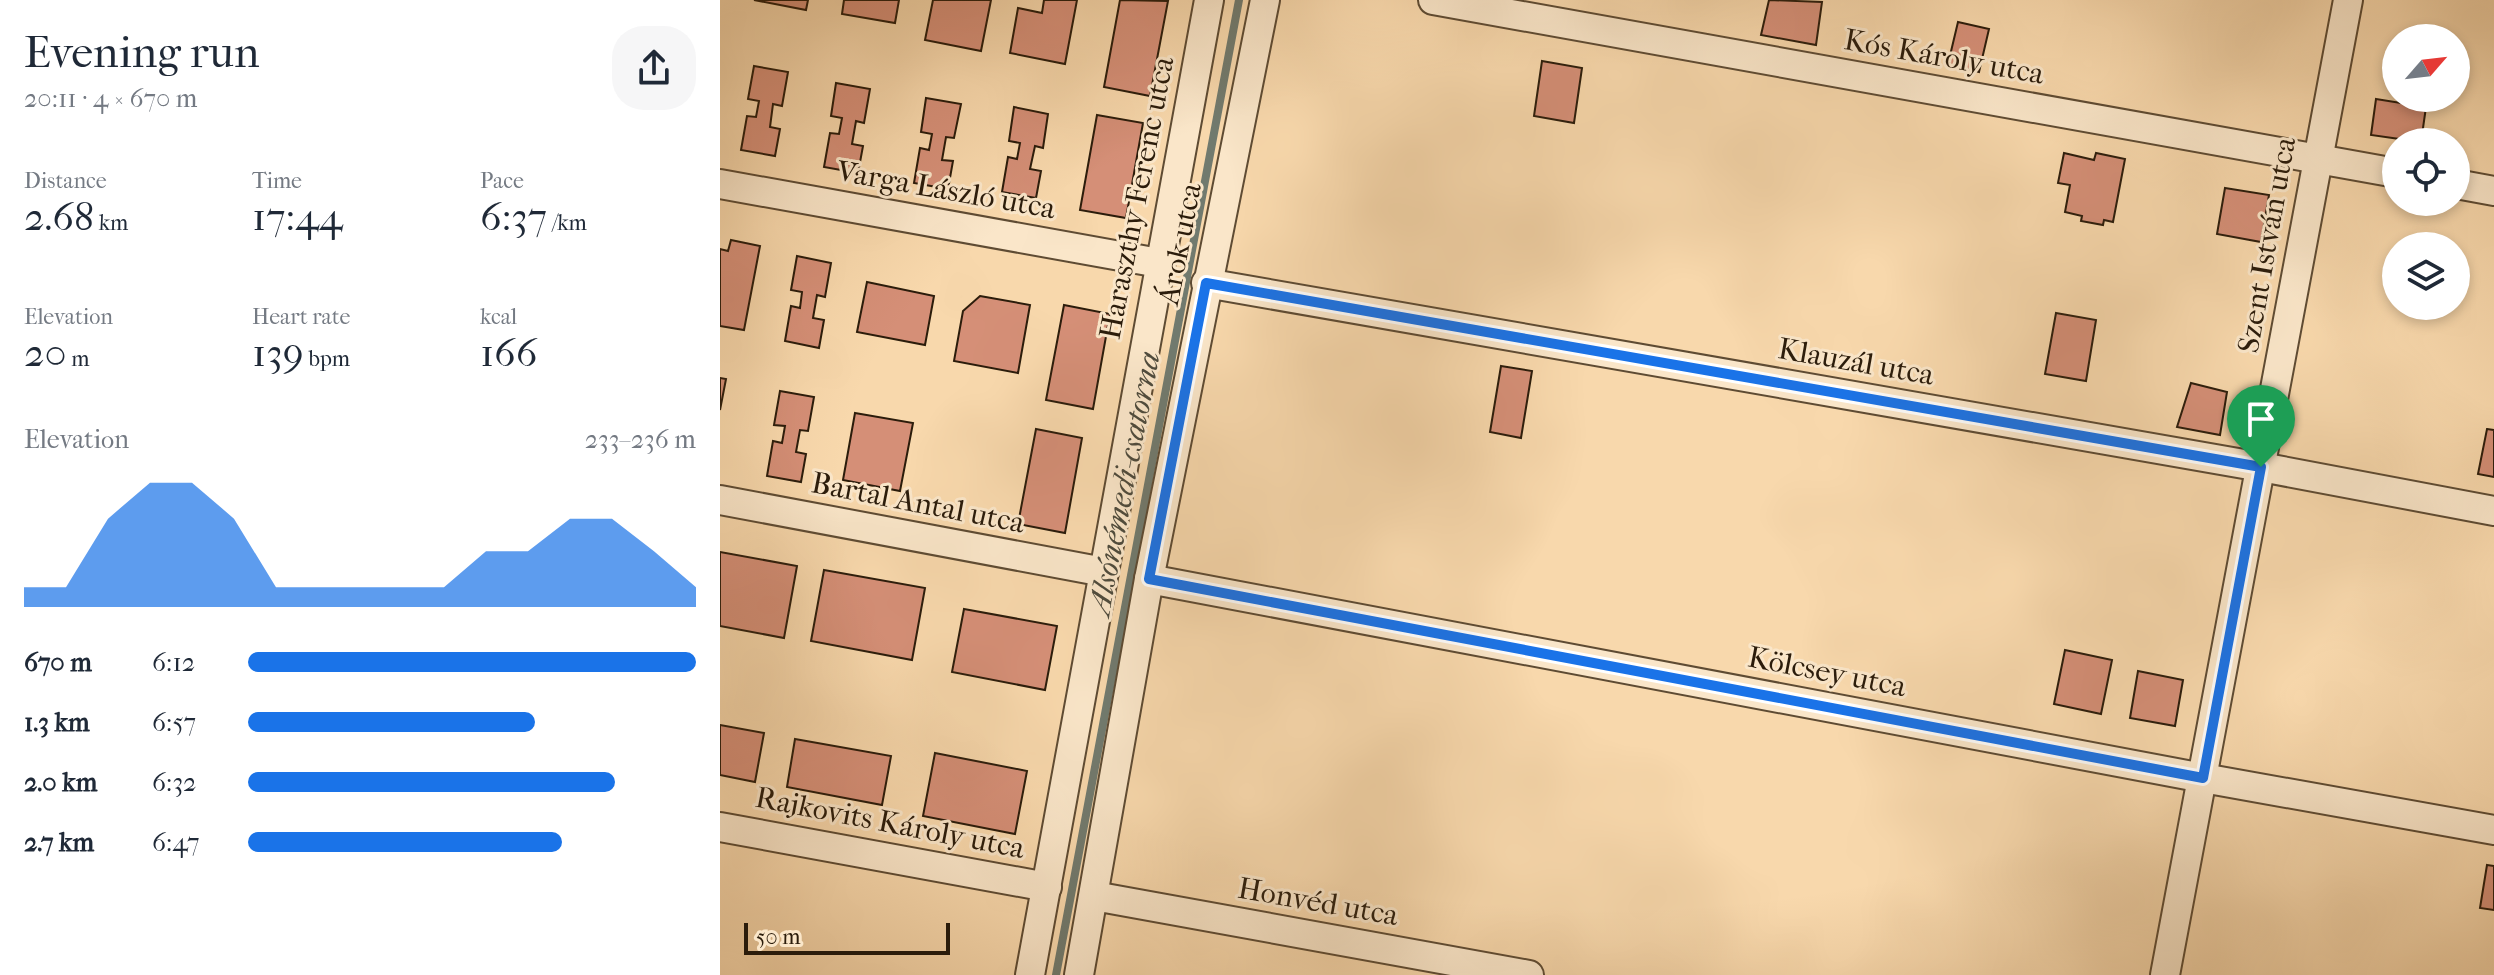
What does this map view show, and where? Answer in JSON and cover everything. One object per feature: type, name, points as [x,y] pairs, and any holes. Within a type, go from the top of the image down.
[{"type":"street","name":"Haraszthy Ferenc utca","points":[[1030,975],[1209,0]]},
{"type":"street","name":"Árok utca","points":[[1079,975],[1149,579],[1265,0]]},
{"type":"street","name":"Kós Károly utca","points":[[1433,0],[2382,171]]},
{"type":"street","name":"Szent István utca","points":[[2165,975],[2348,0]]},
{"type":"street","name":"Varga László utca","points":[[720,184],[1159,263]]},
{"type":"street","points":[[2470,187],[2494,191]]},
{"type":"street","name":"Klauzál utca","points":[[1206,283],[2261,467],[2494,511]]},
{"type":"street","name":"Bartal Antal utca","points":[[720,500],[1104,572]]},
{"type":"street","name":"Kölcsey utca","points":[[1149,579],[2494,830]]},
{"type":"street","name":"Rajkovits Károly utca","points":[[720,827],[1047,887]]},
{"type":"street","name":"Honvéd utca","points":[[1094,896],[1529,975]]},
{"type":"building","points":[[754,0],[808,0],[806,10]]},
{"type":"building","points":[[844,0],[899,0],[895,23],[842,14]]},
{"type":"building","points":[[933,0],[991,0],[981,51],[925,40]]},
{"type":"building","points":[[1044,0],[1077,0],[1065,64],[1010,53],[1018,8],[1042,13]]},
{"type":"building","points":[[1120,0],[1168,1],[1150,96],[1104,87]]},
{"type":"building","points":[[1769,0],[1822,2],[1816,45],[1761,35]]},
{"type":"building","points":[[1958,22],[1989,29],[1979,72],[1948,64]]},
{"type":"building","points":[[1542,61],[1582,68],[1574,123],[1534,116]]},
{"type":"building","points":[[754,66],[788,72],[782,106],[773,104],[770,127],[780,129],[775,156],[741,150],[747,116],[756,117],[759,101],[748,99]]},
{"type":"building","points":[[836,83],[870,89],[864,123],[856,121],[852,144],[863,146],[858,173],[824,167],[830,133],[839,134],[842,118],[831,116]]},
{"type":"building","points":[[926,98],[961,104],[954,138],[946,137],[942,160],[953,161],[948,189],[914,183],[920,148],[929,150],[932,134],[921,132]]},
{"type":"building","points":[[2376,99],[2382,100],[2382,112],[2425,112],[2423,128],[2382,128],[2382,137],[2371,135]]},
{"type":"building","points":[[1014,107],[1048,114],[1043,148],[1035,146],[1030,169],[1041,171],[1036,198],[1002,192],[1008,157],[1017,159],[1020,143],[1009,141]]},
{"type":"building","points":[[1097,115],[1143,123],[1126,218],[1080,210]]},
{"type":"building","points":[[2064,153],[2094,160],[2096,153],[2125,159],[2113,222],[2104,220],[2103,225],[2081,221],[2082,216],[2065,212],[2070,185],[2058,183]]},
{"type":"building","points":[[2225,188],[2269,195],[2261,242],[2217,234]]},
{"type":"building","points":[[731,240],[760,246],[744,330],[720,326],[720,249],[728,251]]},
{"type":"building","points":[[797,256],[831,263],[825,297],[817,295],[813,318],[824,320],[819,348],[785,341],[791,306],[800,308],[802,292],[791,290]]},
{"type":"building","points":[[867,282],[934,296],[925,345],[857,332]]},
{"type":"building","points":[[980,296],[1030,305],[1018,373],[954,361],[963,311]]},
{"type":"building","points":[[1064,305],[1110,314],[1093,409],[1046,400]]},
{"type":"building","points":[[2056,313],[2096,320],[2086,381],[2045,374]]},
{"type":"building","points":[[1501,366],[1532,371],[1521,438],[1490,432]]},
{"type":"building","points":[[720,378],[726,379],[720,410]]},
{"type":"building","points":[[2191,383],[2227,392],[2220,435],[2177,427]]},
{"type":"building","points":[[780,391],[814,397],[808,431],[800,430],[796,452],[806,454],[801,482],[767,476],[773,441],[782,443],[785,426],[774,425]]},
{"type":"building","points":[[855,413],[913,423],[900,491],[843,480]]},
{"type":"building","points":[[1036,429],[1082,438],[1065,533],[1018,524]]},
{"type":"building","points":[[2487,429],[2494,430],[2494,477],[2478,474]]},
{"type":"building","points":[[720,552],[797,566],[784,638],[720,626]]},
{"type":"building","points":[[824,570],[925,588],[912,660],[811,641]]},
{"type":"building","points":[[964,609],[1057,626],[1045,690],[952,672]]},
{"type":"building","points":[[2065,650],[2112,660],[2101,714],[2054,704]]},
{"type":"building","points":[[2138,671],[2183,680],[2175,726],[2130,718]]},
{"type":"building","points":[[720,725],[764,733],[755,782],[720,775]]},
{"type":"building","points":[[795,739],[891,756],[882,805],[787,787]]},
{"type":"building","points":[[935,753],[1027,771],[1015,834],[923,816]]},
{"type":"building","points":[[2487,865],[2494,866],[2494,910],[2480,908]]},
{"type":"waterway","name":"Alsónémedi-csatorna","points":[[1056,975],[1239,0]]},
{"type":"route","points":[[1206,283],[2261,467],[2203,778],[1149,579],[1206,283]]}]
